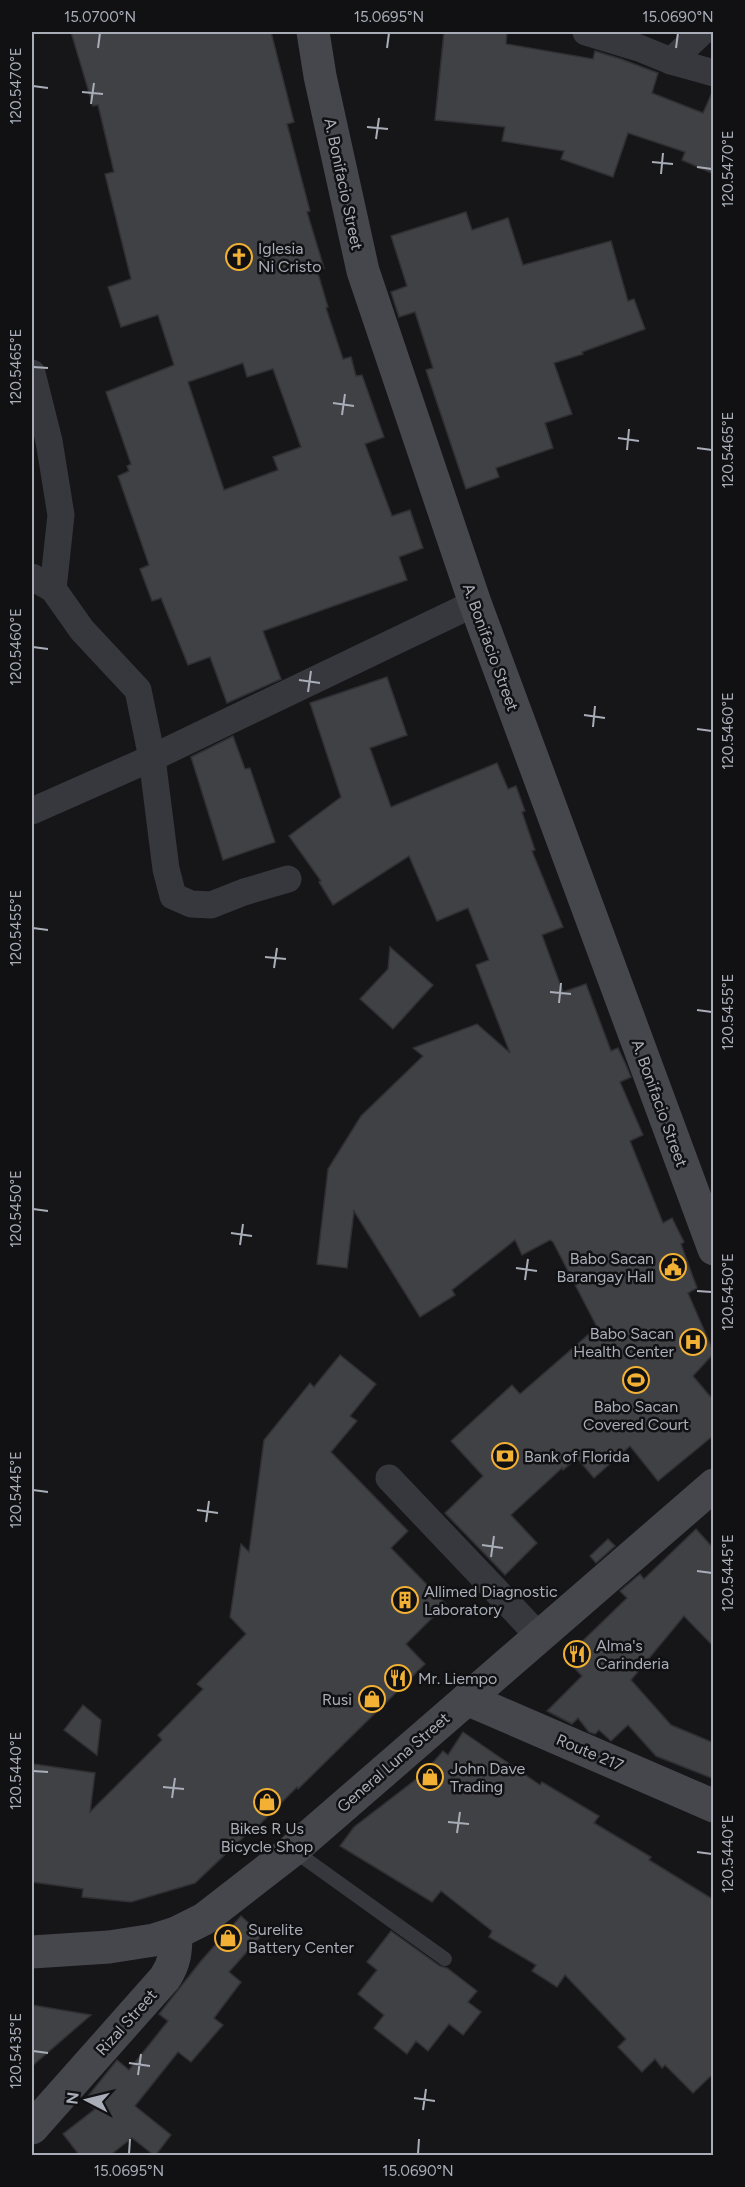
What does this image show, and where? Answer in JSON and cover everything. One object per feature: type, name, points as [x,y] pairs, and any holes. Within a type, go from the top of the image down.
[{"type":"main road","name":"A. Bonifacio Street","points":[[313,32],[320,76],[363,271],[475,603],[714,1249]]},
{"type":"main road","name":"General Luna Street","points":[[32,1952],[132,1944],[176,1933],[189,1928],[226,1903],[293,1850],[714,1485]]},
{"type":"main road","name":"Route 217","points":[[467,1699],[714,1806]]},
{"type":"main road","name":"Rizal Street","points":[[32,2128],[165,1978],[176,1955],[176,1933]]},
{"type":"street","points":[[586,32],[714,73]]},
{"type":"street","points":[[671,61],[702,32]]},
{"type":"street","points":[[32,373],[49,441],[60,516],[42,583],[138,690],[152,758],[166,869],[173,896],[191,904],[212,905],[244,892],[288,879]]},
{"type":"street","points":[[32,811],[152,758],[475,603]]},
{"type":"street","points":[[389,1478],[539,1636]]},
{"type":"lane","points":[[293,1850],[445,1959]]},
{"type":"building","points":[[71,32],[271,32],[294,122],[287,124],[310,211],[307,212],[324,268],[317,270],[328,307],[326,308],[343,359],[351,357],[356,376],[362,375],[384,437],[365,444],[392,516],[410,510],[423,548],[399,557],[407,580],[263,631],[281,679],[227,703],[210,657],[188,665],[161,598],[152,601],[140,569],[149,565],[118,476],[129,471],[127,466],[131,464],[106,392],[174,365],[158,315],[121,327],[108,287],[131,279],[105,174],[114,172],[98,105],[93,106]],"holes":[[[243,363],[247,377],[273,369],[301,447],[273,457],[278,470],[224,490],[188,382]]]},
{"type":"building","points":[[444,32],[507,32],[506,44],[593,59],[595,51],[621,59],[658,73],[652,93],[703,113],[714,88],[714,174],[682,160],[685,152],[628,133],[613,177],[561,159],[564,151],[502,141],[505,127],[435,120]]},
{"type":"building","points":[[466,212],[472,230],[508,218],[523,265],[611,241],[628,301],[634,299],[645,329],[554,363],[572,414],[545,423],[553,448],[496,468],[499,477],[466,489],[426,370],[433,368],[415,312],[399,317],[391,292],[407,286],[391,236]]},
{"type":"building","points":[[387,677],[407,735],[370,748],[391,807],[497,763],[508,789],[516,786],[535,850],[532,851],[563,927],[542,935],[563,992],[586,984],[611,1051],[618,1048],[631,1077],[620,1082],[643,1135],[630,1141],[663,1223],[672,1218],[684,1242],[681,1244],[697,1288],[688,1293],[714,1353],[693,1376],[714,1401],[714,1435],[658,1481],[630,1446],[594,1478],[577,1458],[563,1470],[562,1468],[511,1515],[537,1543],[505,1575],[445,1513],[483,1476],[451,1441],[512,1385],[520,1394],[597,1327],[553,1242],[550,1240],[522,1255],[515,1240],[452,1290],[455,1295],[420,1317],[354,1211],[347,1268],[317,1264],[328,1169],[361,1116],[423,1056],[413,1048],[477,1024],[510,1053],[476,965],[489,960],[468,908],[437,921],[409,856],[333,905],[319,882],[321,881],[289,836],[341,797],[310,703]]},
{"type":"building","points":[[233,736],[245,769],[250,768],[275,842],[223,860],[191,757]]},
{"type":"building","points":[[390,947],[433,985],[393,1029],[360,999],[388,969]]},
{"type":"building","points":[[340,1355],[376,1384],[350,1416],[357,1421],[331,1452],[408,1531],[391,1548],[446,1604],[406,1644],[425,1664],[298,1789],[297,1787],[253,1831],[251,1830],[195,1883],[131,1902],[82,1897],[83,1889],[32,1882],[34,1764],[95,1773],[90,1812],[162,1740],[158,1735],[203,1689],[197,1684],[246,1634],[230,1617],[241,1544],[249,1552],[264,1440],[310,1383],[314,1387]]},
{"type":"building","points":[[696,1529],[714,1549],[714,1647],[684,1616],[631,1680],[671,1725],[714,1743],[714,1779],[656,1756],[628,1725],[611,1741],[599,1730],[595,1734],[589,1732],[578,1718],[572,1724],[547,1711],[582,1676],[565,1658],[627,1598],[620,1591],[640,1574],[644,1579]]},
{"type":"building","points":[[608,1539],[615,1546],[596,1563],[590,1556]]},
{"type":"building","points":[[83,1705],[101,1720],[97,1755],[64,1730]]},
{"type":"building","points":[[463,1732],[540,1785],[542,1782],[599,1816],[594,1823],[651,1857],[649,1860],[714,1900],[714,2073],[693,2093],[665,2065],[662,2068],[655,2059],[642,2072],[618,2047],[626,2039],[565,1975],[557,1987],[532,1971],[536,1965],[489,1937],[492,1931],[441,1891],[432,1902],[340,1846],[354,1827],[423,1774],[443,1751],[448,1755]]},
{"type":"building","points":[[241,1916],[262,1935],[229,1972],[241,1982],[214,2018],[223,2025],[191,2062],[178,2052],[135,2106],[171,2135],[155,2156],[132,2138],[109,2156],[80,2156],[63,2134],[95,2109],[84,2101],[117,2060],[129,2070],[168,2021],[159,2014]]},
{"type":"building","points":[[391,1931],[477,1991],[468,2002],[481,2012],[463,2035],[449,2024],[428,2051],[416,2041],[407,2054],[374,2028],[384,2015],[358,1994],[377,1970],[367,1962]]},
{"type":"building","points":[[32,2005],[91,2015],[32,2066]]},
{"type":"place","name":"Iglesia Ni Cristo","points":[[239,257]]},
{"type":"place","name":"Babo Sacan Barangay Hall","points":[[673,1267]]},
{"type":"place","name":"Babo Sacan Health Center","points":[[693,1342]]},
{"type":"place","name":"Babo Sacan Covered Court","points":[[636,1380]]},
{"type":"place","name":"Bank of Florida","points":[[505,1456]]},
{"type":"place","name":"Allimed Diagnostic Laboratory","points":[[405,1600]]},
{"type":"place","name":"Alma's Carinderia","points":[[577,1654]]},
{"type":"place","name":"Mr. Liempo","points":[[398,1678]]},
{"type":"place","name":"Rusi","points":[[372,1699]]},
{"type":"place","name":"John Dave Trading","points":[[430,1777]]},
{"type":"place","name":"Bikes R Us Bicycle Shop","points":[[267,1802]]},
{"type":"place","name":"Surelite Battery Center","points":[[228,1938]]}]
